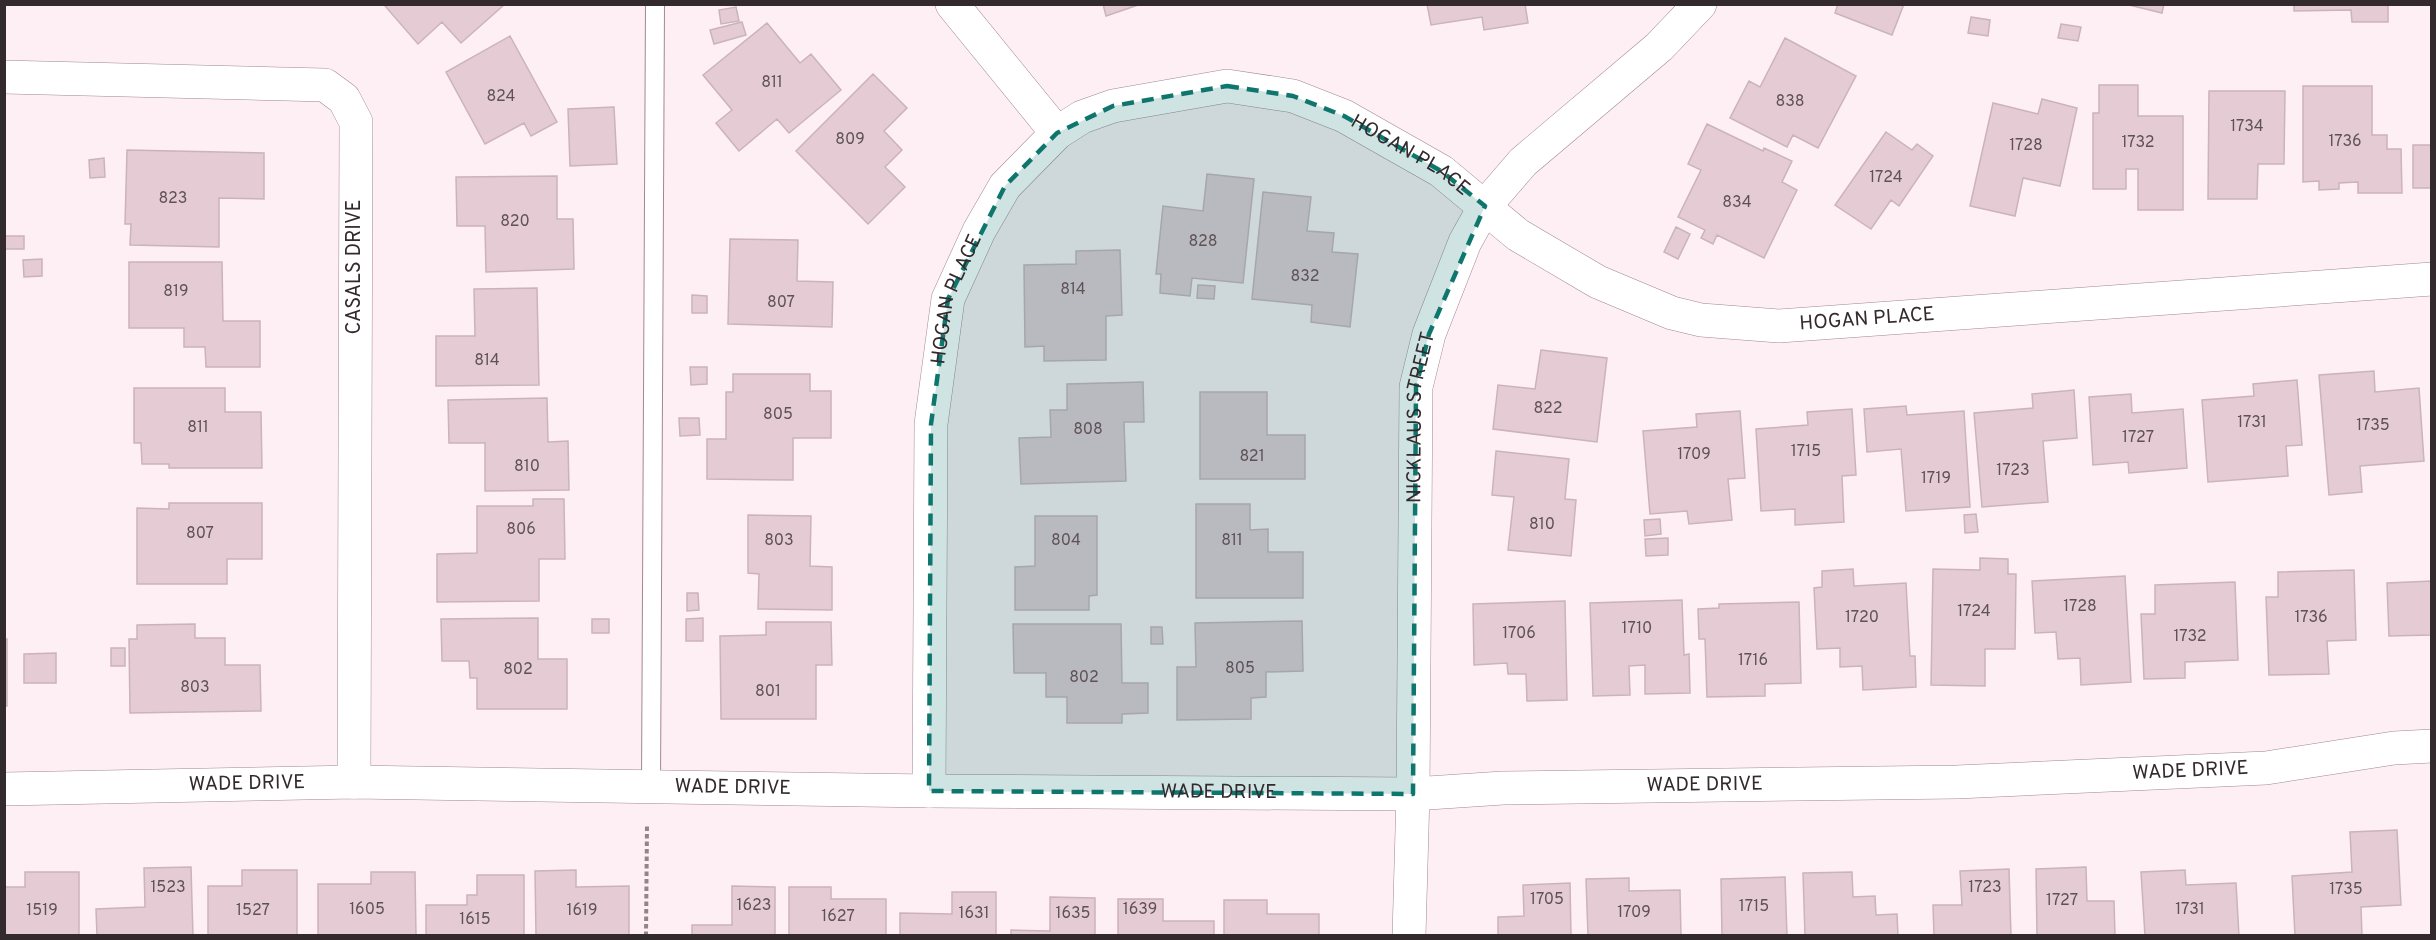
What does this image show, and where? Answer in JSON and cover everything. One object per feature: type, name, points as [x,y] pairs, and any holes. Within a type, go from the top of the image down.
[{"type":"street","points":[[952,4],[1057,133]]},
{"type":"street","name":"NICKLAUS STREET","points":[[1409,936],[1413,794],[1416,387],[1429,334],[1465,242],[1485,206],[1523,162],[1659,47],[1700,4]]},
{"type":"street","name":"CASALS DRIVE","points":[[4,77],[325,85],[344,99],[356,122],[354,782]]},
{"type":"street","name":"HOGAN PLACE","points":[[929,791],[931,424],[948,299],[979,231],[1005,186],[1057,133],[1082,117],[1113,106],[1227,86],[1293,96],[1344,116],[1441,171],[1518,235],[1598,282],[1672,313],[1701,320],[1779,326],[2432,279]]},
{"type":"street","name":"WADE DRIVE","points":[[4,789],[354,782],[929,791],[1413,794],[1503,788],[1957,782],[2254,769],[2394,748],[2432,746]]},
{"type":"lane","points":[[651,787],[655,4]]},
{"type":"path","points":[[646,936],[646,831],[651,787]]},
{"type":"highlighted area","points":[[1227,86],[1293,96],[1344,116],[1441,171],[1485,206],[1429,334],[1416,387],[1413,794],[929,791],[931,424],[948,299],[1005,186],[1057,133],[1113,106]]},
{"type":"building","points":[[386,4],[505,4],[461,43],[442,22],[418,44],[385,6]]},
{"type":"building","points":[[1103,4],[1141,4],[1106,16]]},
{"type":"building","points":[[1427,4],[1525,4],[1528,23],[1484,30],[1482,17],[1431,25]]},
{"type":"building","points":[[1838,4],[1904,4],[1892,35],[1835,13]]},
{"type":"building","points":[[2125,4],[2164,4],[2162,13]]},
{"type":"building","points":[[2294,4],[2388,4],[2388,22],[2352,22],[2351,10],[2294,11]]},
{"type":"building","points":[[736,7],[739,21],[721,24],[719,10]]},
{"type":"building","points":[[1971,17],[1990,20],[1988,36],[1968,33]]},
{"type":"building","points":[[742,22],[746,35],[714,44],[710,30]]},
{"type":"building","points":[[767,23],[800,63],[811,54],[841,90],[789,133],[777,119],[739,151],[716,123],[732,110],[703,75]]},
{"type":"building","points":[[2061,24],[2081,27],[2078,41],[2058,38]]},
{"type":"building","points":[[510,36],[557,122],[531,136],[524,123],[485,144],[446,72]]},
{"type":"building","points":[[1785,38],[1856,76],[1818,148],[1793,135],[1787,147],[1730,118],[1749,81],[1760,87]]},
{"type":"building","points":[[873,74],[907,108],[884,131],[902,150],[885,167],[905,187],[868,224],[796,151]]},
{"type":"building","points":[[2099,85],[2138,85],[2138,116],[2183,116],[2183,210],[2138,210],[2138,169],[2126,169],[2126,189],[2093,189],[2093,113],[2099,113]]},
{"type":"building","points":[[2303,86],[2372,86],[2372,135],[2387,135],[2387,149],[2401,149],[2402,193],[2358,193],[2358,182],[2339,183],[2339,189],[2319,190],[2319,181],[2303,182]]},
{"type":"building","points":[[2209,91],[2285,91],[2284,164],[2258,164],[2257,199],[2208,199]]},
{"type":"building","points":[[2042,99],[2077,108],[2060,186],[2023,178],[2015,216],[1970,206],[1993,103],[2038,114]]},
{"type":"building","points":[[614,107],[617,164],[570,166],[568,109]]},
{"type":"building","points":[[1707,124],[1763,151],[1764,148],[1792,161],[1782,182],[1797,190],[1764,258],[1717,235],[1713,244],[1701,238],[1705,230],[1678,217],[1701,170],[1688,164]]},
{"type":"building","points":[[1886,132],[1912,150],[1917,144],[1933,156],[1899,206],[1891,200],[1871,229],[1835,205]]},
{"type":"building","points":[[2413,145],[2432,145],[2432,188],[2413,188]]},
{"type":"building","points":[[127,150],[264,153],[264,199],[219,198],[219,247],[130,245],[131,224],[125,224]]},
{"type":"building","points":[[104,158],[105,177],[90,178],[89,160]]},
{"type":"building","points":[[1207,174],[1254,179],[1243,283],[1192,278],[1190,296],[1160,293],[1161,274],[1156,274],[1163,206],[1203,211]]},
{"type":"building","points":[[557,176],[557,219],[573,219],[574,269],[486,272],[485,226],[457,226],[456,177]]},
{"type":"building","points":[[1263,192],[1311,197],[1307,231],[1334,233],[1332,252],[1358,254],[1350,327],[1311,322],[1312,305],[1252,299]]},
{"type":"building","points":[[1676,227],[1690,234],[1678,259],[1664,252]]},
{"type":"building","points":[[4,236],[24,236],[24,249],[4,249]]},
{"type":"building","points":[[730,239],[798,240],[797,281],[833,282],[832,327],[728,324]]},
{"type":"building","points":[[1120,250],[1122,315],[1106,316],[1106,360],[1044,361],[1044,346],[1025,347],[1024,265],[1076,264],[1076,251]]},
{"type":"building","points":[[42,259],[42,276],[24,277],[23,260]]},
{"type":"building","points":[[129,262],[222,262],[223,321],[260,321],[260,367],[206,367],[205,347],[184,347],[184,328],[129,328]]},
{"type":"building","points":[[1198,285],[1215,286],[1214,299],[1197,298]]},
{"type":"building","points":[[537,288],[539,385],[436,386],[436,336],[475,336],[474,289]]},
{"type":"building","points":[[692,295],[707,296],[707,313],[692,313]]},
{"type":"building","points":[[1541,350],[1607,358],[1597,442],[1493,429],[1498,385],[1535,389]]},
{"type":"building","points":[[690,367],[707,367],[707,384],[691,385]]},
{"type":"building","points":[[2374,371],[2375,392],[2419,388],[2424,461],[2360,466],[2362,492],[2329,495],[2319,375]]},
{"type":"building","points":[[733,374],[810,374],[810,391],[831,391],[831,438],[793,438],[793,480],[707,479],[707,439],[726,439],[726,392],[733,392]]},
{"type":"building","points":[[2297,380],[2302,445],[2286,446],[2288,476],[2208,482],[2202,400],[2254,396],[2253,384]]},
{"type":"building","points":[[1143,382],[1144,422],[1124,422],[1126,481],[1021,484],[1019,438],[1051,437],[1050,410],[1067,410],[1067,384]]},
{"type":"building","points":[[134,388],[225,388],[225,412],[261,412],[262,468],[169,468],[169,464],[142,464],[141,443],[134,443]]},
{"type":"building","points":[[2074,390],[2077,438],[2043,441],[2048,502],[1982,507],[1974,413],[2033,408],[2032,394]]},
{"type":"building","points":[[1200,392],[1267,392],[1267,435],[1305,435],[1305,479],[1200,479]]},
{"type":"building","points":[[2131,394],[2132,413],[2183,409],[2187,468],[2129,473],[2128,462],[2093,465],[2089,397]]},
{"type":"building","points":[[547,398],[548,442],[568,441],[569,490],[485,491],[485,443],[449,443],[448,400]]},
{"type":"building","points":[[1906,406],[1907,415],[1964,411],[1970,507],[1906,511],[1901,449],[1867,452],[1864,409]]},
{"type":"building","points":[[1852,409],[1856,475],[1842,476],[1844,522],[1795,525],[1795,509],[1761,511],[1756,429],[1808,425],[1807,412]]},
{"type":"building","points":[[1740,411],[1745,478],[1728,479],[1732,520],[1689,524],[1687,511],[1650,514],[1643,431],[1697,427],[1696,414]]},
{"type":"building","points":[[679,418],[699,418],[700,435],[680,436]]},
{"type":"building","points":[[1496,451],[1569,459],[1565,499],[1576,500],[1571,556],[1508,550],[1514,497],[1492,495]]},
{"type":"building","points":[[533,499],[564,499],[565,559],[539,559],[539,601],[437,602],[437,554],[477,553],[477,506],[533,506]]},
{"type":"building","points":[[169,503],[262,503],[262,559],[227,559],[227,584],[137,584],[137,508],[169,509]]},
{"type":"building","points":[[1196,504],[1250,504],[1250,530],[1268,529],[1268,552],[1303,552],[1303,598],[1196,598]]},
{"type":"building","points":[[1976,514],[1978,532],[1965,533],[1964,515]]},
{"type":"building","points":[[748,515],[811,516],[810,566],[832,567],[832,610],[758,609],[759,574],[748,573]]},
{"type":"building","points":[[1035,516],[1097,516],[1097,595],[1089,596],[1089,610],[1015,610],[1015,567],[1035,566]]},
{"type":"building","points":[[1660,519],[1661,534],[1645,536],[1644,520]]},
{"type":"building","points":[[1668,538],[1668,555],[1646,556],[1645,539]]},
{"type":"building","points":[[1980,558],[2008,559],[2008,574],[2016,574],[2015,649],[1985,649],[1985,686],[1931,685],[1933,569],[1980,570]]},
{"type":"building","points":[[1853,569],[1854,586],[1906,583],[1910,656],[1915,656],[1916,687],[1863,690],[1862,666],[1840,667],[1840,648],[1817,649],[1814,588],[1822,587],[1822,571]]},
{"type":"building","points":[[2354,570],[2356,640],[2327,641],[2329,674],[2269,675],[2266,597],[2278,597],[2278,572]]},
{"type":"building","points":[[2125,576],[2131,682],[2081,685],[2080,658],[2058,659],[2056,632],[2035,633],[2032,581]]},
{"type":"building","points":[[2432,581],[2432,635],[2389,636],[2387,583]]},
{"type":"building","points":[[2235,582],[2238,660],[2185,662],[2185,678],[2144,679],[2141,614],[2155,614],[2155,585]]},
{"type":"building","points":[[687,593],[698,593],[699,610],[687,611]]},
{"type":"building","points":[[1682,600],[1684,655],[1689,654],[1690,693],[1645,694],[1645,665],[1629,666],[1630,695],[1593,696],[1590,603]]},
{"type":"building","points":[[1565,601],[1567,700],[1527,701],[1526,674],[1508,674],[1507,663],[1474,665],[1473,604]]},
{"type":"building","points":[[1799,602],[1801,683],[1765,684],[1765,696],[1707,697],[1705,639],[1699,639],[1698,609],[1719,608],[1719,604]]},
{"type":"building","points":[[538,618],[538,659],[567,659],[567,709],[477,709],[477,678],[470,678],[469,661],[442,661],[441,619]]},
{"type":"building","points":[[703,618],[703,641],[686,641],[686,619]]},
{"type":"building","points":[[592,619],[609,619],[609,633],[592,633]]},
{"type":"building","points":[[1302,621],[1303,671],[1266,672],[1266,697],[1251,698],[1251,719],[1177,720],[1177,667],[1196,667],[1195,623]]},
{"type":"building","points":[[766,622],[831,622],[832,665],[816,665],[816,719],[721,719],[720,636],[766,635]]},
{"type":"building","points":[[195,624],[195,638],[225,638],[225,665],[260,665],[261,711],[130,713],[129,639],[137,639],[137,625]]},
{"type":"building","points":[[1013,624],[1121,624],[1122,683],[1148,683],[1148,713],[1122,714],[1122,723],[1067,723],[1067,697],[1046,697],[1046,673],[1014,673]]},
{"type":"building","points":[[1151,627],[1162,627],[1163,644],[1151,644]]},
{"type":"building","points":[[4,639],[7,639],[7,706],[4,706]]},
{"type":"building","points":[[111,648],[125,648],[125,666],[111,666]]},
{"type":"building","points":[[56,653],[56,683],[24,683],[24,654]]},
{"type":"building","points":[[2397,830],[2401,905],[2361,907],[2362,936],[2295,936],[2292,876],[2352,872],[2350,832]]},
{"type":"building","points":[[191,867],[193,936],[97,936],[96,909],[145,907],[144,868]]},
{"type":"building","points":[[2086,867],[2087,901],[2114,901],[2115,936],[2037,936],[2036,869]]},
{"type":"building","points":[[2009,869],[2011,936],[1934,936],[1933,905],[1962,905],[1960,871]]},
{"type":"building","points":[[242,870],[297,870],[297,936],[208,936],[208,886],[242,886]]},
{"type":"building","points":[[576,870],[576,887],[629,886],[629,936],[536,936],[535,871]]},
{"type":"building","points":[[2185,870],[2186,885],[2236,883],[2239,936],[2145,936],[2141,872]]},
{"type":"building","points":[[25,872],[79,872],[79,936],[4,936],[4,887],[25,887]]},
{"type":"building","points":[[371,872],[415,872],[416,936],[318,936],[318,884],[371,884]]},
{"type":"building","points":[[1852,872],[1853,897],[1875,896],[1876,915],[1897,914],[1898,936],[1805,936],[1803,873]]},
{"type":"building","points":[[477,875],[524,875],[524,936],[426,936],[426,905],[467,905],[467,895],[477,895]]},
{"type":"building","points":[[1785,877],[1787,936],[1722,936],[1721,879]]},
{"type":"building","points":[[1629,878],[1629,891],[1680,890],[1681,936],[1588,936],[1586,879]]},
{"type":"building","points":[[1570,883],[1571,936],[1498,936],[1498,917],[1524,916],[1523,885]]},
{"type":"building","points":[[732,886],[775,887],[775,936],[692,936],[692,925],[732,925]]},
{"type":"building","points":[[789,887],[831,887],[831,899],[886,899],[886,936],[789,936]]},
{"type":"building","points":[[952,892],[996,892],[996,936],[900,936],[900,913],[952,914]]},
{"type":"building","points":[[1050,897],[1095,898],[1095,936],[1011,936],[1011,930],[1050,931]]},
{"type":"building","points":[[1118,899],[1163,899],[1163,921],[1214,921],[1214,936],[1118,936]]},
{"type":"building","points":[[1224,900],[1267,900],[1267,914],[1319,914],[1319,936],[1224,936]]}]
